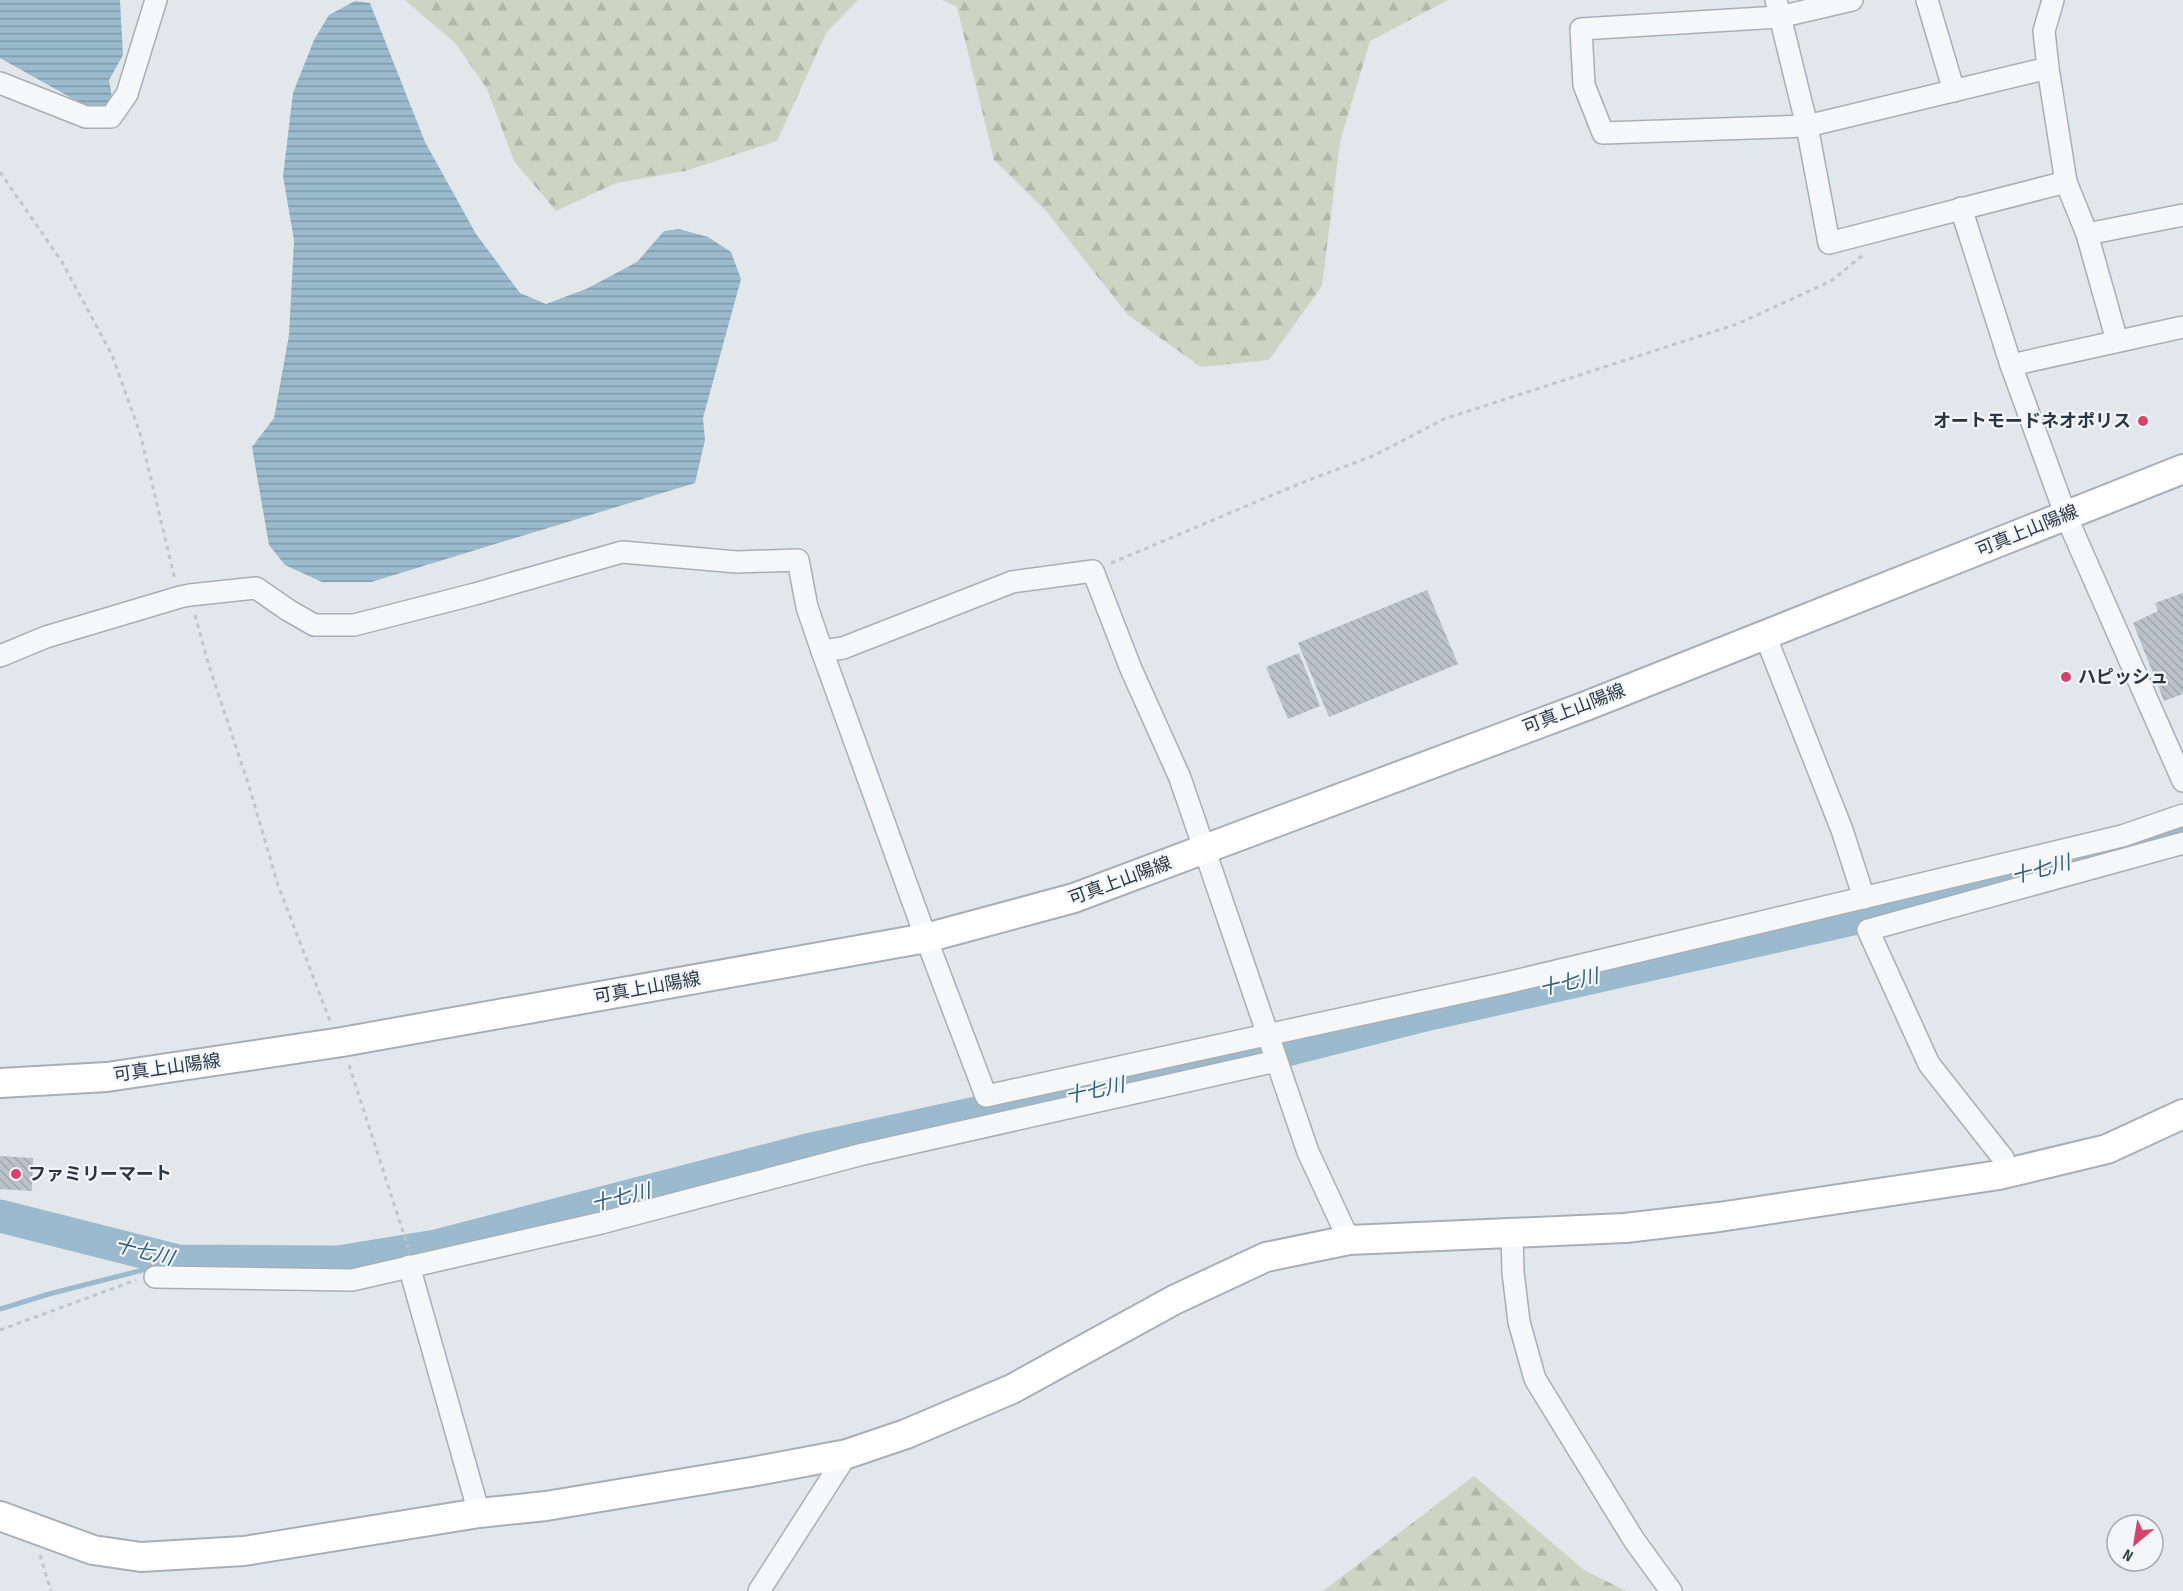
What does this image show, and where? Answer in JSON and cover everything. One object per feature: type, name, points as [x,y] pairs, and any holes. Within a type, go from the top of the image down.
[{"type":"main road","name":"可真上山陽線","points":[[0,1083],[107,1077],[342,1042],[926,938],[1074,898],[1586,706],[2183,469]]},
{"type":"main road","points":[[0,1516],[93,1550],[141,1557],[244,1551],[479,1512],[557,1504],[751,1472],[847,1454],[906,1434],[1012,1389],[1174,1300],[1266,1257],[1348,1240],[1625,1228],[1719,1217],[2008,1172],[2107,1149],[2183,1114]]},
{"type":"street","points":[[0,83],[86,117],[111,117],[127,94],[156,0]]},
{"type":"street","points":[[1852,0],[1581,29],[1584,85],[1602,133],[1807,126],[2048,68]]},
{"type":"street","points":[[1927,0],[1954,91]]},
{"type":"street","points":[[2053,0],[2044,31],[2066,182],[2087,234],[2117,341]]},
{"type":"street","points":[[1778,9],[1807,126],[1829,243],[2066,182]]},
{"type":"street","points":[[1960,208],[2011,365],[2066,516],[2183,781]]},
{"type":"street","points":[[2087,234],[2183,215]]},
{"type":"street","points":[[2011,365],[2183,327]]},
{"type":"street","points":[[0,656],[46,637],[185,596],[256,588],[314,625],[354,625],[475,594],[622,552],[737,562],[798,560],[807,607],[822,651],[986,1096],[1506,983],[2122,836],[2183,815]]},
{"type":"street","points":[[822,651],[843,648],[1012,582],[1093,571],[1131,669],[1180,778],[1308,1152],[1348,1240]]},
{"type":"street","points":[[1765,634],[1842,830],[1864,898]]},
{"type":"street","points":[[2008,1172],[2003,1158],[1929,1064],[1868,930],[2183,843]]},
{"type":"street","points":[[155,1277],[352,1280],[408,1256],[601,1223],[863,1154],[1276,1061]]},
{"type":"street","points":[[1512,1232],[1513,1272],[1519,1323],[1535,1379],[1634,1540],[1671,1591]]},
{"type":"street","points":[[408,1256],[479,1512]]},
{"type":"street","points":[[759,1591],[847,1454]]},
{"type":"path","points":[[0,172],[62,262],[112,355],[140,433],[185,596],[249,786],[278,885],[327,1017],[342,1042],[408,1256]]},
{"type":"path","points":[[1093,571],[1306,481],[1373,456],[1444,419],[1737,324],[1832,281],[1869,250],[1875,231]]},
{"type":"path","points":[[0,1330],[134,1280],[155,1277]]},
{"type":"path","points":[[45,1533],[40,1554],[51,1591]]},
{"type":"green space","points":[[405,0],[858,0],[826,33],[777,141],[685,171],[616,183],[556,211],[514,161],[487,89],[456,44]]},
{"type":"green space","points":[[942,0],[1448,0],[1370,41],[1340,142],[1322,286],[1269,360],[1201,367],[1128,315],[1046,211],[994,160],[957,7]]},
{"type":"green space","points":[[1474,1476],[1584,1570],[1626,1591],[1323,1591]]},
{"type":"water","points":[[0,0],[120,0],[123,55],[109,80],[113,103],[91,109],[0,58]]},
{"type":"water","points":[[355,1],[370,3],[425,142],[476,234],[520,293],[546,304],[586,289],[637,262],[664,231],[679,229],[708,237],[731,252],[741,279],[703,418],[705,440],[695,483],[371,582],[322,582],[285,565],[269,545],[252,447],[274,418],[289,335],[294,240],[283,176],[293,93],[314,40],[329,15]]},
{"type":"building","points":[[1427,590],[1458,664],[1329,717],[1298,643]]},
{"type":"building","points":[[2183,593],[2183,694],[2164,701],[2133,623],[2158,611],[2155,603]]},
{"type":"building","points":[[1299,653],[1320,706],[1288,719],[1266,667]]},
{"type":"building","name":"ファミリーマート","points":[[0,1156],[33,1158],[32,1191],[0,1189]]},
{"type":"waterway","name":"十七川","points":[[0,1216],[178,1261],[338,1262],[436,1246],[811,1149],[1072,1092],[1247,1060],[1421,1016],[1884,912],[2106,852],[2183,827]]},
{"type":"waterway","points":[[0,1309],[178,1261]]},
{"type":"place","name":"オートモードネオポリス","points":[[2143,421]]},
{"type":"place","name":"ハピッシュ","points":[[2066,677]]},
{"type":"place","name":"ファミリーマート","points":[[16,1174]]}]
